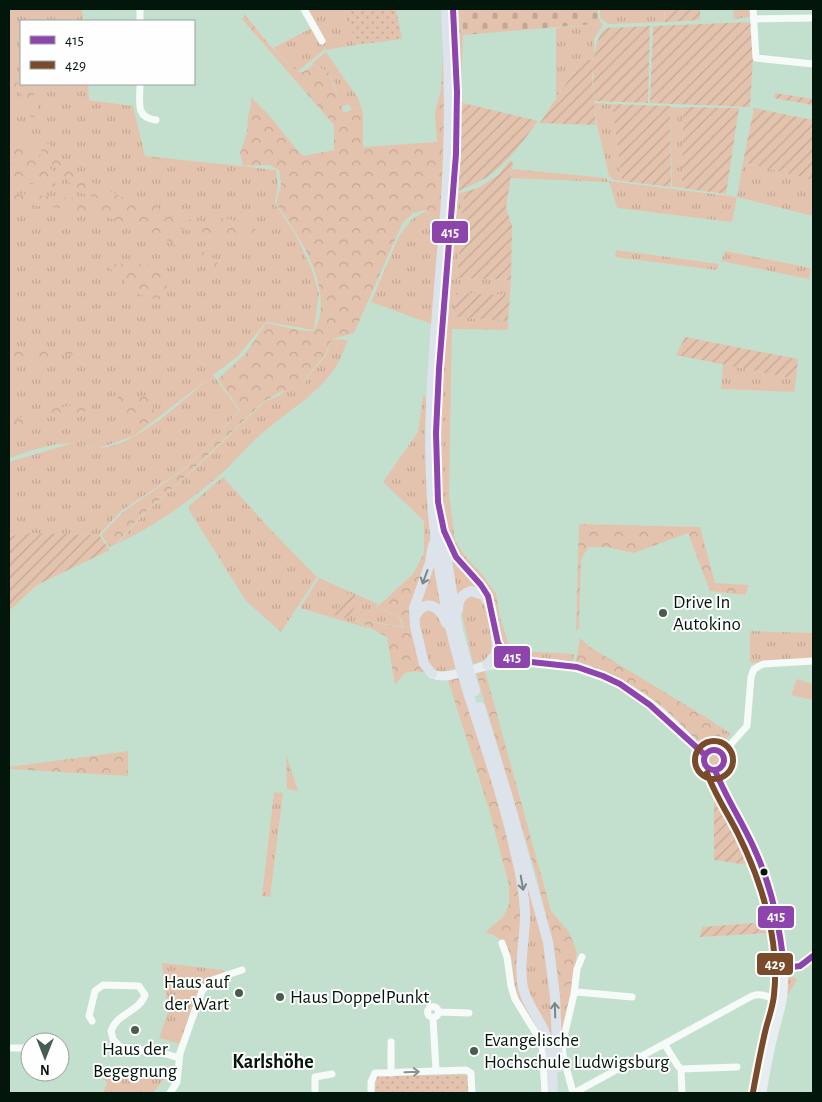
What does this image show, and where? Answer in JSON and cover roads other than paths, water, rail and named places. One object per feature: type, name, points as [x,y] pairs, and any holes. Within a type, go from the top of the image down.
[{"type":"highway","points":[[446,9],[450,88],[451,176]]},
{"type":"highway","points":[[453,9],[457,86],[439,357],[437,462],[440,517],[455,632]]},
{"type":"highway","points":[[448,217],[433,350],[430,411],[430,460],[435,536],[462,660],[507,819],[523,887],[525,911],[522,978],[526,998],[541,1024],[549,1044],[553,1093]]},
{"type":"highway","points":[[440,517],[448,543],[456,557],[488,595],[497,643],[496,654],[487,665]]},
{"type":"highway","points":[[432,674],[424,664],[415,626],[414,608],[430,563],[435,536]]},
{"type":"highway","points":[[455,632],[460,623],[458,604],[462,596],[472,591],[478,592],[490,603]]},
{"type":"highway","points":[[415,617],[421,608],[426,605],[432,606],[442,614],[447,627],[455,632]]},
{"type":"highway","points":[[497,643],[506,655],[521,662]]},
{"type":"highway","points":[[469,684],[508,798],[540,908],[552,966],[560,1093]]},
{"type":"main road","points":[[432,674],[445,676],[487,665],[521,662],[572,666],[598,674],[617,683],[660,711],[705,755]]},
{"type":"main road","points":[[713,750],[722,754],[723,764],[715,770],[709,769],[704,764],[705,755],[713,750]]},
{"type":"main road","points":[[715,770],[764,872],[775,915],[784,968],[782,1004],[772,1039],[762,1093]]},
{"type":"main road","points":[[784,968],[799,967],[812,958]]},
{"type":"street","points":[[304,9],[322,41]]},
{"type":"street","points":[[753,9],[756,58],[813,64]]},
{"type":"street","points":[[754,18],[813,18]]},
{"type":"street","points":[[140,85],[140,108],[142,115],[147,119],[156,120]]},
{"type":"street","points":[[722,754],[747,726],[751,677],[754,669],[763,664],[813,661]]},
{"type":"street","points":[[502,943],[508,957],[511,986],[515,999],[542,1043],[545,1093]]},
{"type":"street","points":[[582,957],[577,969],[574,994],[562,1045],[574,1093],[752,996],[764,994],[782,1004]]},
{"type":"street","points":[[170,1093],[177,1082],[179,1058],[204,986],[212,980],[242,970]]},
{"type":"street","points":[[92,1021],[89,1016],[94,991],[103,985],[139,986],[145,995],[142,1002],[116,1021],[111,1031],[113,1039],[120,1047],[166,1054],[179,1058]]},
{"type":"street","points":[[574,994],[577,992],[632,997]]},
{"type":"street","points":[[436,1071],[433,1018],[427,1014],[428,1008],[435,1007],[439,1012],[468,1013]]},
{"type":"street","points":[[391,1042],[392,1073]]},
{"type":"street","points":[[665,1045],[678,1066],[682,1069],[737,1066]]},
{"type":"street","points":[[682,1069],[682,1093]]},
{"type":"street","points":[[371,1093],[371,1082],[375,1074],[466,1070],[470,1073],[472,1093]]},
{"type":"street","points":[[315,1093],[315,1077],[332,1074]]},
{"type":"place","name":"Drive In Autokino","points":[[663,613]]},
{"type":"place","name":"Haus auf der Wart","points":[[239,993]]},
{"type":"place","name":"Haus DoppelPunkt","points":[[280,997]]},
{"type":"place","name":"Haus der Begegnung","points":[[135,1030]]},
{"type":"place","name":"Evangelische Hochschule Ludwigsburg","points":[[474,1051]]},
{"type":"district","name":"Karlshöhe","points":[[273,1062]]}]
